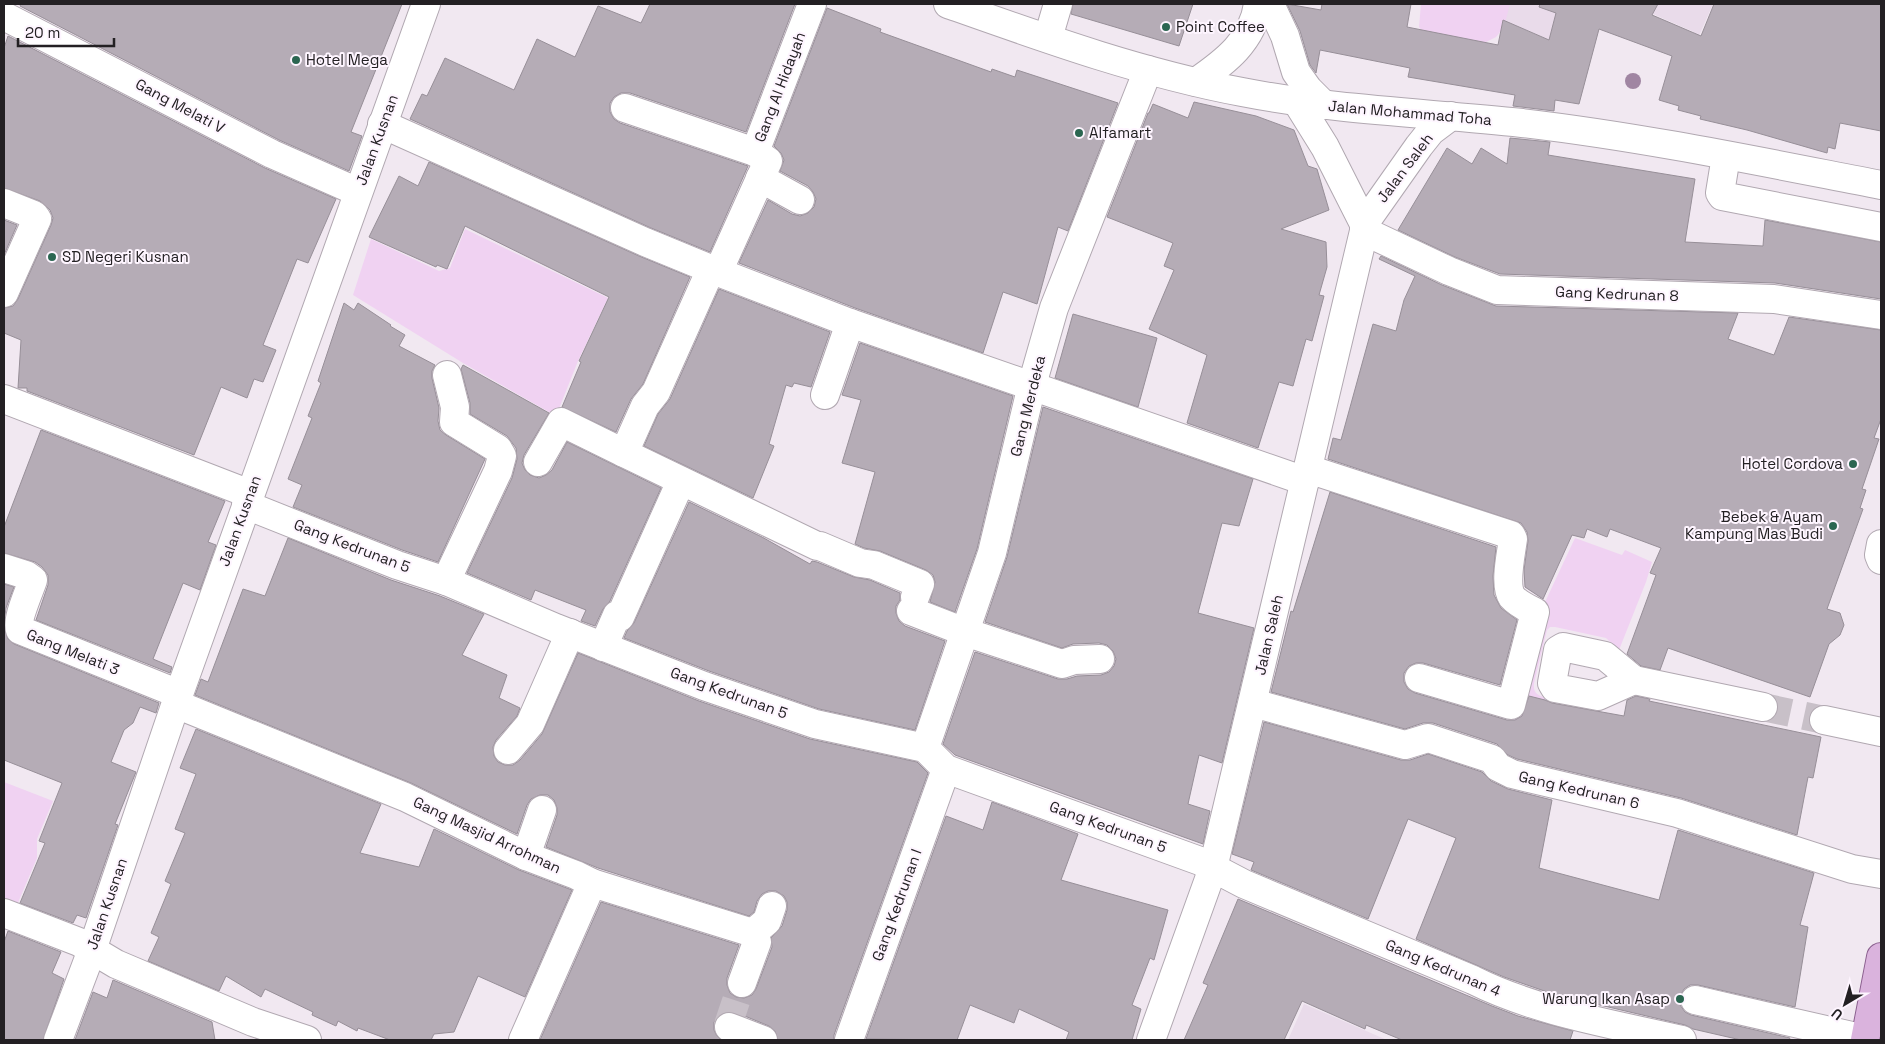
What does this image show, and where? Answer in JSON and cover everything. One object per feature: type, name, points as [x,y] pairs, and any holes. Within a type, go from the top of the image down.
[{"type":"main road","points":[[1865,1040],[1881,957]]},
{"type":"street","name":"Jalan Kusnan","points":[[58,1040],[92,950],[177,699],[426,4]]},
{"type":"street","name":"Gang Al Hidayah","points":[[624,453],[645,406],[656,392],[714,271],[757,165],[812,4]]},
{"type":"street","name":"Jalan Mohammad Toha","points":[[948,4],[1148,70],[1239,92],[1297,102],[1450,116],[1600,133],[1881,184]]},
{"type":"street","points":[[1048,38],[1058,4]]},
{"type":"street","points":[[1196,82],[1223,63],[1243,41],[1257,13],[1258,4]]},
{"type":"street","points":[[1270,4],[1285,36],[1296,72],[1308,89],[1324,105]]},
{"type":"street","name":"Gang Melati V","points":[[4,16],[272,154],[358,192]]},
{"type":"street","name":"Gang Merdeka","points":[[925,748],[992,553],[1032,384],[1054,308],[1148,70]]},
{"type":"street","name":"Jalan Saleh","points":[[1297,102],[1325,147],[1364,227]]},
{"type":"street","points":[[625,108],[757,165],[800,200]]},
{"type":"street","name":"Jalan Saleh","points":[[1151,1040],[1213,868],[1364,227],[1419,146],[1431,131],[1450,116]]},
{"type":"street","points":[[382,124],[644,242],[850,323],[1307,475],[1448,513],[1511,535],[1513,539],[1508,587],[1512,596],[1519,603],[1535,612],[1511,704],[1419,678]]},
{"type":"street","points":[[1726,156],[1720,193],[1722,196],[1881,227]]},
{"type":"street","points":[[4,203],[34,215],[37,219],[4,293]]},
{"type":"street","name":"Gang Kedrunan 8","points":[[1364,227],[1449,271],[1497,290],[1774,299],[1881,315]]},
{"type":"street","points":[[825,396],[850,323]]},
{"type":"street","points":[[446,581],[498,471],[502,456],[498,449],[454,422],[456,407],[447,375]]},
{"type":"street","name":"Gang Kedrunan 5","points":[[4,399],[248,500],[397,565],[446,581],[604,647],[704,686],[815,724],[925,748],[946,770],[1200,860],[1213,868]]},
{"type":"street","points":[[538,462],[561,422],[817,546],[860,564],[874,565],[920,584],[913,604],[965,632],[1062,664],[1074,660],[1100,659]]},
{"type":"street","points":[[604,647],[617,615],[620,616],[681,481]]},
{"type":"street","points":[[1881,544],[1879,555],[1881,560]]},
{"type":"street","name":"Gang Melati 3","points":[[4,568],[26,575],[34,580],[18,625],[20,630],[177,699]]},
{"type":"street","points":[[508,750],[530,724],[570,633]]},
{"type":"street","points":[[1634,680],[1763,707]]},
{"type":"street","name":"Gang Masjid Arrohman","points":[[177,699],[405,797],[526,856],[576,875],[592,884],[753,933]]},
{"type":"street","name":"Gang Kedrunan 6","points":[[1253,703],[1404,745],[1428,738],[1492,759],[1498,767],[1512,774],[1677,813],[1852,869],[1881,874]]},
{"type":"street","points":[[1824,720],[1881,732]]},
{"type":"street","name":"Gang Kedrunan I","points":[[849,1040],[946,770]]},
{"type":"street","points":[[526,856],[542,810]]},
{"type":"street","name":"Gang Kedrunan 4","points":[[1213,868],[1244,884],[1516,999],[1682,1040]]},
{"type":"street","points":[[523,1040],[592,884]]},
{"type":"street","points":[[742,983],[757,942],[753,933],[767,921],[772,906]]},
{"type":"street","points":[[4,913],[79,942],[116,964],[253,1022],[307,1040]]},
{"type":"street","points":[[1695,1000],[1865,1040]]},
{"type":"street","points":[[729,1027],[763,1040]]},
{"type":"shaded area","points":[[1421,4],[1510,4],[1504,27],[1496,37],[1486,42],[1472,45],[1423,32],[1419,27]]},
{"type":"shaded area","points":[[1507,4],[1597,4],[1580,53],[1503,20]]},
{"type":"shaded area","points":[[1630,4],[1713,4],[1697,40],[1693,38],[1694,32]]},
{"type":"shaded area","points":[[465,229],[608,298],[578,361],[556,416],[463,363],[353,295],[371,239],[439,271],[450,268]]},
{"type":"shaded area","points":[[1575,538],[1622,555],[1625,550],[1652,562],[1646,582],[1619,650],[1606,638],[1555,627],[1550,627],[1547,630],[1534,683],[1536,693],[1546,698],[1542,713],[1511,722],[1539,615]]},
{"type":"shaded area","points":[[4,782],[53,801],[37,839],[37,858],[17,905],[4,899]]},
{"type":"shaded area","points":[[1304,1004],[1387,1040],[1288,1040]]},
{"type":"building","points":[[21,4],[402,4],[351,132],[362,136],[349,171],[279,140],[20,6]]},
{"type":"building","points":[[650,4],[795,4],[746,132],[630,93],[621,93],[614,97],[610,103],[610,112],[614,119],[620,123],[748,166],[710,252],[651,228],[410,119],[422,94],[427,96],[445,58],[514,90],[537,39],[575,57],[598,6],[641,23]]},
{"type":"building","points":[[1073,4],[1193,4],[1179,46],[1071,14]]},
{"type":"building","points":[[1287,4],[1321,10],[1322,4],[1411,4],[1407,27],[1498,45],[1503,20],[1549,40],[1556,13],[1539,7],[1540,4],[1658,4],[1652,15],[1701,36],[1714,4],[1881,4],[1881,131],[1840,123],[1835,149],[1828,147],[1827,153],[1747,130],[1700,119],[1701,116],[1678,110],[1679,106],[1659,100],[1672,56],[1599,29],[1579,104],[1555,100],[1554,111],[1513,106],[1515,95],[1408,77],[1410,68],[1320,50],[1316,73],[1310,65],[1300,31]]},
{"type":"building","points":[[827,8],[881,29],[880,32],[991,72],[992,69],[1015,77],[1017,70],[1118,103],[1068,231],[1058,227],[1037,304],[1003,292],[983,353],[855,308],[739,263],[768,200],[792,214],[800,216],[808,213],[814,207],[816,199],[808,186],[780,171],[784,160],[781,153],[774,146]]},
{"type":"building","points":[[8,36],[265,168],[336,199],[308,263],[297,259],[263,345],[276,350],[263,382],[254,379],[247,398],[221,387],[194,455],[27,391],[27,388],[18,388],[21,340],[4,333],[4,308],[13,306],[18,299],[53,218],[50,210],[40,201],[4,188],[4,48]]},
{"type":"building","points":[[1194,102],[1256,116],[1294,130],[1308,166],[1317,169],[1329,210],[1281,229],[1326,242],[1327,267],[1319,295],[1324,296],[1312,341],[1306,339],[1293,386],[1279,382],[1258,448],[1187,423],[1207,355],[1149,329],[1174,270],[1164,266],[1173,243],[1107,217],[1153,104],[1188,118]]},
{"type":"building","points":[[1510,138],[1550,142],[1548,155],[1695,179],[1685,242],[1763,246],[1765,220],[1881,242],[1881,299],[1775,283],[1500,274],[1455,257],[1398,230],[1447,148],[1472,164],[1481,148],[1507,164]]},
{"type":"building","points":[[429,162],[690,277],[643,384],[631,399],[616,432],[562,407],[581,362],[579,361],[609,297],[465,226],[447,269],[437,265],[436,267],[369,237],[399,176],[418,186]]},
{"type":"building","points":[[4,220],[17,225],[4,255]]},
{"type":"building","points":[[1381,256],[1442,285],[1496,306],[1738,313],[1728,339],[1774,355],[1789,317],[1881,330],[1881,419],[1874,438],[1879,439],[1862,489],[1866,490],[1860,508],[1863,509],[1827,609],[1840,613],[1844,625],[1840,635],[1829,644],[1810,697],[1668,648],[1660,670],[1641,666],[1627,654],[1656,575],[1650,573],[1661,548],[1610,529],[1607,537],[1587,529],[1584,538],[1572,535],[1543,599],[1525,587],[1524,570],[1528,541],[1527,532],[1521,523],[1328,459],[1333,438],[1341,440],[1373,324],[1396,331],[1404,300],[1415,276],[1379,259]]},
{"type":"building","points":[[719,289],[830,332],[811,387],[794,383],[792,387],[786,385],[769,444],[774,446],[753,498],[644,446],[658,414],[670,399]]},
{"type":"building","points":[[344,303],[354,310],[358,303],[391,325],[405,335],[399,346],[435,365],[432,371],[432,378],[439,408],[438,421],[440,430],[485,459],[438,562],[402,550],[293,507],[302,485],[288,479],[312,418],[308,416],[321,383],[318,381]]},
{"type":"building","points":[[1073,314],[1157,338],[1138,407],[1055,378]]},
{"type":"building","points":[[860,343],[1013,396],[977,549],[955,612],[930,602],[935,582],[933,575],[926,570],[880,551],[855,544],[875,472],[842,463],[861,400],[842,395]]},
{"type":"building","points":[[463,365],[549,413],[524,455],[522,463],[530,475],[539,478],[552,470],[567,442],[661,488],[610,601],[603,609],[595,626],[581,621],[586,610],[535,590],[531,600],[467,573],[512,478],[517,459],[516,448],[507,436],[470,414],[470,403],[461,369]]},
{"type":"building","points":[[1043,407],[1253,479],[1239,526],[1222,523],[1198,613],[1254,628],[1222,763],[1199,755],[1188,804],[1210,811],[1203,844],[955,755],[943,744],[975,652],[1058,679],[1101,675],[1109,672],[1114,666],[1116,659],[1113,651],[1107,645],[1099,643],[1073,644],[1062,648],[985,622],[1007,557]]},
{"type":"building","points":[[41,430],[225,501],[208,542],[216,545],[200,590],[183,583],[153,659],[172,667],[170,673],[36,620],[48,585],[48,575],[35,562],[4,553],[4,527]]},
{"type":"building","points":[[1330,492],[1496,547],[1493,576],[1494,595],[1501,608],[1517,620],[1500,685],[1423,663],[1416,663],[1409,666],[1404,673],[1404,682],[1408,689],[1415,693],[1507,720],[1515,720],[1522,716],[1529,696],[1552,703],[1624,716],[1627,700],[1636,696],[1650,699],[1649,701],[1821,737],[1813,778],[1808,777],[1797,835],[1681,798],[1517,759],[1508,755],[1497,744],[1433,723],[1423,723],[1405,729],[1271,692],[1291,611],[1293,612]]},
{"type":"building","points":[[689,502],[762,537],[810,564],[812,561],[817,562],[854,577],[870,580],[900,593],[900,600],[896,606],[899,621],[905,626],[945,641],[915,730],[819,709],[709,671],[624,638],[634,623]]},
{"type":"building","points":[[288,538],[391,580],[440,596],[484,614],[462,655],[507,675],[499,698],[520,708],[517,716],[496,740],[493,747],[494,756],[498,762],[505,765],[513,765],[520,760],[542,734],[578,653],[699,701],[810,739],[917,762],[928,773],[834,1035],[834,1040],[778,1040],[775,1031],[769,1026],[735,1012],[727,1012],[720,1015],[714,1022],[714,1030],[721,1040],[540,1040],[601,902],[739,945],[727,978],[727,985],[730,993],[736,997],[744,998],[752,995],[756,989],[772,947],[771,938],[782,926],[787,910],[787,902],[784,896],[776,891],[768,891],[762,894],[757,901],[754,912],[749,916],[598,868],[546,847],[557,815],[554,800],[548,795],[540,795],[531,799],[517,834],[411,783],[195,695],[201,679],[208,682],[243,589],[265,596]]},
{"type":"building","points":[[4,584],[14,587],[6,608],[4,623]]},
{"type":"building","points":[[4,626],[8,639],[14,644],[159,703],[156,713],[140,707],[133,723],[124,730],[111,762],[136,772],[115,824],[118,825],[86,918],[77,915],[73,923],[20,903],[45,843],[39,841],[62,783],[4,760]]},
{"type":"building","points":[[1264,722],[1401,760],[1410,760],[1428,754],[1482,772],[1491,781],[1508,789],[1552,800],[1539,868],[1659,900],[1678,830],[1814,873],[1800,925],[1808,927],[1795,1007],[1698,985],[1690,985],[1684,989],[1680,997],[1680,1005],[1685,1012],[1691,1015],[1790,1038],[1789,1040],[1741,1040],[1553,994],[1504,977],[1416,939],[1456,838],[1408,819],[1368,919],[1251,870],[1254,862],[1232,854]]},
{"type":"building","points":[[196,729],[381,804],[360,853],[419,867],[434,829],[519,870],[572,890],[525,997],[478,976],[454,1032],[434,1034],[431,1040],[390,1040],[358,1028],[357,1031],[338,1021],[336,1026],[312,1015],[313,1012],[265,989],[261,997],[226,976],[219,991],[148,961],[159,937],[151,933],[171,884],[165,881],[185,833],[175,829],[196,774],[180,768]]},
{"type":"building","points":[[992,802],[1078,834],[1061,880],[1168,910],[1154,960],[1150,958],[1132,1005],[1141,1009],[1132,1040],[1066,1040],[1069,1032],[1019,1009],[1014,1023],[970,1005],[957,1040],[866,1039],[946,816],[983,830]]},
{"type":"building","points":[[1238,899],[1492,1006],[1518,1016],[1573,1031],[1570,1040],[1402,1040],[1366,1025],[1365,1029],[1302,1001],[1284,1040],[1184,1040],[1208,985],[1203,983]]},
{"type":"building","points":[[8,931],[61,952],[52,973],[64,979],[43,1040],[4,1040],[4,942]]},
{"type":"building","points":[[113,980],[212,1022],[215,1040],[75,1040],[93,992],[107,998]]},
{"type":"tunnel","points":[[1763,707],[1824,720]]},
{"type":"tunnel","points":[[729,1027],[728,1025],[742,983]]},
{"type":"place","name":"Point Coffee","points":[[1166,27]]},
{"type":"place","name":"Hotel Mega","points":[[296,60]]},
{"type":"place","name":"Alfamart","points":[[1079,133]]},
{"type":"place","name":"SD Negeri Kusnan","points":[[52,257]]},
{"type":"place","name":"Hotel Cordova","points":[[1853,464]]},
{"type":"place","name":"Bebek & Ayam Kampung Mas Budi","points":[[1833,526]]},
{"type":"place","name":"Warung Ikan Asap","points":[[1680,999]]}]
